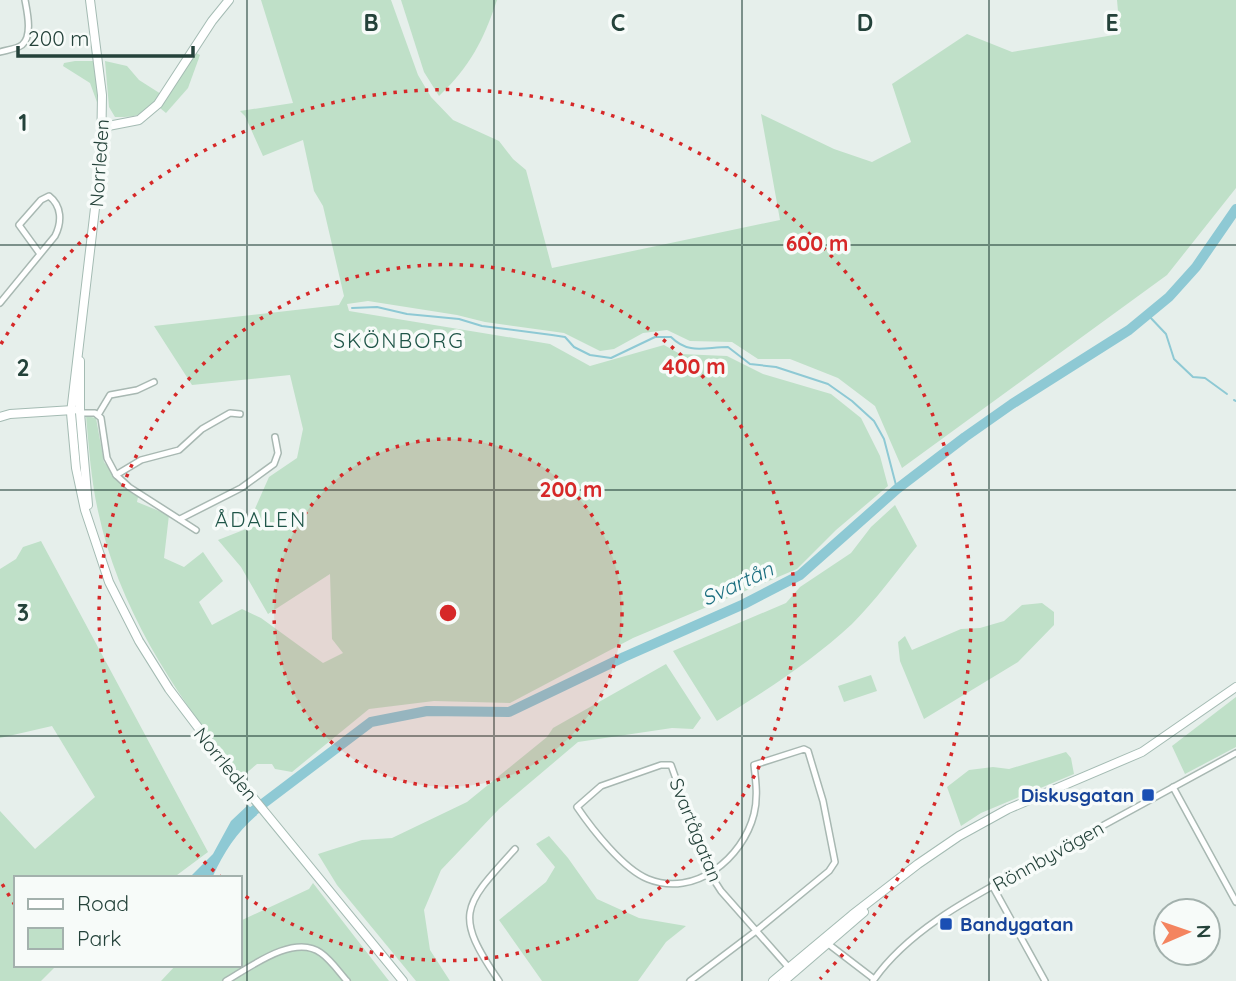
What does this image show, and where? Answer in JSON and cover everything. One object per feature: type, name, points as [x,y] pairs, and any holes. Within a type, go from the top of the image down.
[{"type":"main road","name":"Norrleden","points":[[90,0],[103,127],[100,178],[81,327],[76,414],[90,525],[109,582],[139,640],[169,689],[208,743],[402,980]]},
{"type":"main road","points":[[103,127],[139,120],[158,104],[212,21],[229,0]]},
{"type":"main road","points":[[0,417],[10,414],[76,414]]},
{"type":"main road","points":[[773,981],[790,970],[902,877],[959,836],[996,816],[1142,752],[1236,687]]},
{"type":"main road","points":[[784,981],[790,970]]},
{"type":"street","points":[[0,52],[22,45],[25,41],[29,20],[25,0]]},
{"type":"street","points":[[0,303],[55,236],[60,221],[58,209],[48,195],[19,225],[40,254]]},
{"type":"street","points":[[0,291],[6,295]]},
{"type":"street","points":[[98,415],[110,395],[137,390],[153,382]]},
{"type":"street","points":[[116,475],[141,460],[179,450],[202,429],[230,413],[240,414]]},
{"type":"street","points":[[76,414],[98,415]]},
{"type":"street","points":[[98,415],[104,426],[107,458],[116,475],[129,487],[196,530]]},
{"type":"street","points":[[180,519],[241,488],[274,464],[278,453],[275,437]]},
{"type":"street","points":[[690,981],[756,931],[834,866],[823,801],[808,751],[801,750],[754,765],[757,799],[752,823],[747,835],[732,855],[710,874]]},
{"type":"street","name":"Rönnbyvägen","points":[[825,941],[874,980],[889,961],[960,905],[1236,753]]},
{"type":"street","name":"Svartågatan","points":[[710,874],[677,884],[663,883],[640,875],[620,858],[577,806],[601,786],[661,765],[671,765],[710,874],[721,891],[790,970]]},
{"type":"street","points":[[1172,787],[1236,902]]},
{"type":"street","points":[[499,981],[472,937],[470,912],[482,886],[515,849]]},
{"type":"street","points":[[993,887],[1045,981]]},
{"type":"street","points":[[226,981],[267,957],[297,948],[320,952],[347,981]]},
{"type":"green space","points":[[261,0],[391,0],[418,75],[431,97],[453,120],[499,141],[526,170],[552,268],[780,220],[761,114],[834,149],[872,162],[911,142],[892,84],[967,34],[1012,52],[1120,34],[1117,0],[1236,0],[1236,188],[1167,275],[902,468],[875,406],[838,378],[790,359],[758,359],[732,342],[690,341],[667,330],[643,333],[614,349],[600,351],[564,333],[368,301],[347,304],[349,311],[550,344],[590,366],[664,345],[680,354],[727,356],[763,374],[831,394],[861,418],[880,456],[888,486],[836,530],[797,569],[633,638],[510,703],[434,701],[369,709],[292,772],[275,769],[272,764],[257,764],[242,777],[195,717],[174,685],[136,619],[120,584],[96,499],[86,416],[96,418],[104,462],[124,488],[138,497],[137,502],[169,515],[164,558],[184,567],[203,552],[223,581],[199,602],[212,625],[242,609],[261,618],[323,663],[343,653],[332,639],[330,574],[268,614],[241,567],[218,540],[246,529],[269,477],[297,458],[303,429],[290,375],[192,385],[154,326],[339,305],[344,296],[323,206],[314,191],[303,140],[263,156],[245,116],[240,111],[293,103]]},
{"type":"green space","points":[[401,0],[497,0],[475,52],[460,74],[439,96],[424,72]]},
{"type":"green space","points":[[196,53],[200,55],[188,88],[166,113],[160,108]]},
{"type":"green space","points":[[95,61],[98,105],[90,83],[63,66],[64,63]]},
{"type":"green space","points":[[105,61],[127,66],[139,80],[161,94],[142,113],[131,117],[115,117],[109,107]]},
{"type":"green space","points":[[895,505],[917,546],[878,596],[852,624],[804,664],[717,721],[673,651],[786,603],[800,587],[851,553],[871,527]]},
{"type":"green space","points":[[41,541],[208,852],[176,876],[14,876],[14,967],[55,967],[41,981],[0,981],[0,811],[35,849],[95,797],[52,726],[0,738],[0,569],[16,559],[23,547]]},
{"type":"green space","points":[[1042,603],[1054,612],[1054,625],[1018,662],[924,719],[900,661],[898,642],[905,636],[912,650],[961,629],[980,628],[1004,621],[1022,605]]},
{"type":"green space","points":[[666,664],[701,718],[693,729],[672,728],[578,742],[499,809],[441,870],[424,910],[430,950],[450,981],[416,981],[337,885],[318,854],[362,840],[392,838],[467,802],[547,737],[553,728]]},
{"type":"green space","points":[[871,675],[877,691],[844,702],[838,686]]},
{"type":"green space","points":[[1236,697],[1236,747],[1185,774],[1172,746]]},
{"type":"green space","points":[[1066,752],[1071,758],[1074,774],[981,813],[961,826],[947,787],[969,770],[993,767],[1009,769]]},
{"type":"green space","points":[[549,836],[597,899],[639,918],[686,926],[666,942],[638,981],[542,981],[499,920],[546,882],[555,867],[536,844]]},
{"type":"green space","points":[[313,883],[389,981],[161,981],[174,967],[242,967],[242,920],[309,889]]},
{"type":"water","points":[[248,805],[257,815],[232,843],[213,876],[191,876],[213,854],[231,821]]},
{"type":"waterway","name":"Svartån","points":[[244,818],[371,722],[427,711],[509,712],[744,604],[800,575],[897,489],[965,437],[1129,330],[1169,297],[1196,267],[1236,209]]},
{"type":"waterway","points":[[352,308],[377,307],[407,314],[459,319],[482,326],[565,337],[574,347],[590,355],[611,358],[655,337],[671,337],[691,348],[728,347],[750,364],[776,367],[828,384],[852,401],[874,421],[884,439],[897,489]]},
{"type":"waterway","points":[[1148,315],[1166,334],[1174,359],[1193,377],[1205,378],[1227,394]]},
{"type":"place","name":"Diskusgatan","points":[[1148,795]]},
{"type":"place","name":"Bandygatan","points":[[946,924]]},
{"type":"district","name":"SKÖNBORG","points":[[399,340]]},
{"type":"district","name":"ÅDALEN","points":[[261,519]]}]
